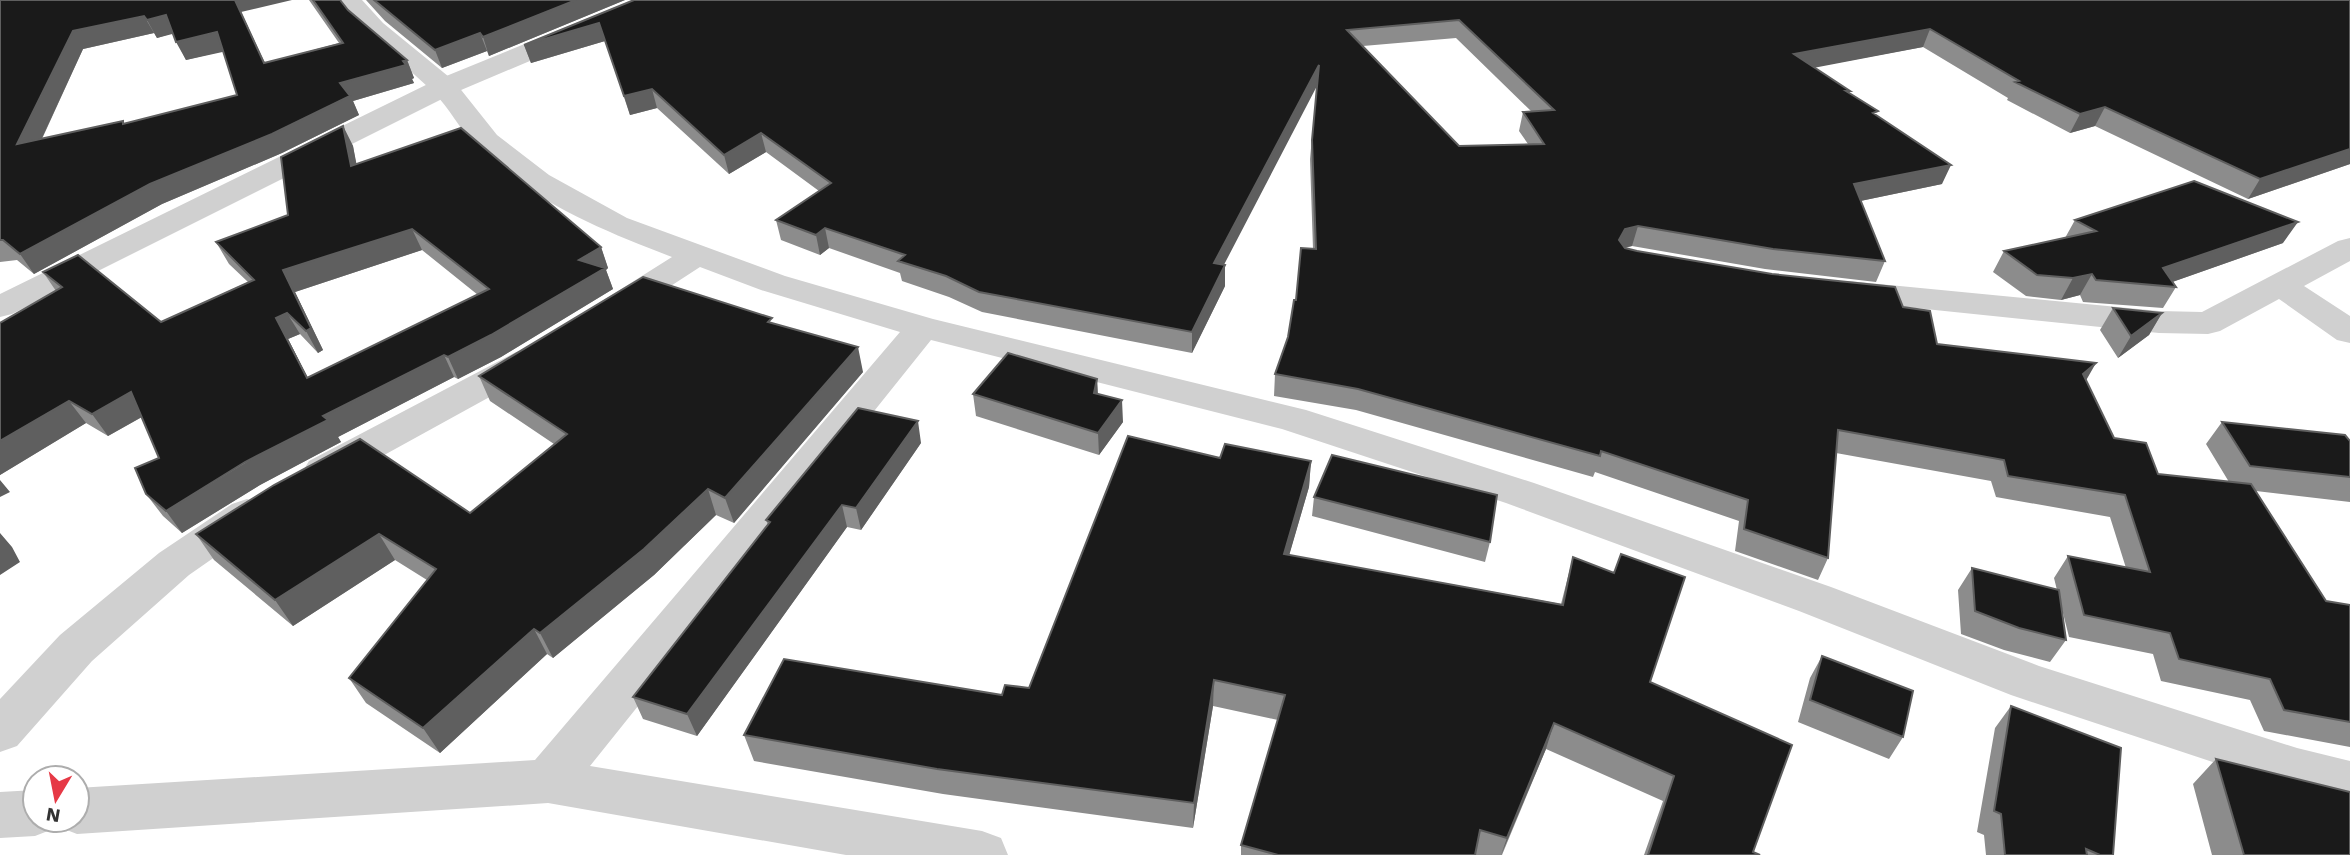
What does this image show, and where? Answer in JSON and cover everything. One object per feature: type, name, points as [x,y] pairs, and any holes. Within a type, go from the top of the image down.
[{"type":"street","points":[[348,0],[374,28],[444,87],[487,141],[538,181],[615,225],[773,283],[923,327],[1304,423],[1520,493],[1815,599],[2028,682],[2297,769],[2350,783]]},
{"type":"street","points":[[0,307],[444,87],[653,0]]},
{"type":"street","points":[[1817,288],[2159,322],[2208,323],[2350,248]]},
{"type":"street","points":[[0,732],[75,648],[174,564],[279,494],[454,402],[572,335],[697,255]]},
{"type":"street","points":[[2279,284],[2350,332]]},
{"type":"street","points":[[548,781],[923,327]]},
{"type":"street","points":[[91,810],[548,781],[982,855]]},
{"type":"street","points":[[0,815],[21,814]]},
{"type":"building","points":[[0,0],[235,0],[264,63],[343,43],[313,0],[340,0],[348,10],[407,60],[403,61],[406,65],[340,83],[350,96],[272,134],[150,184],[20,254],[0,240]],"holes":[[[166,15],[176,42],[217,32],[237,95],[123,124],[123,121],[17,144],[73,31],[144,16],[147,20]]]},
{"type":"building","points":[[374,0],[576,0],[483,37],[480,33],[435,50]]},
{"type":"building","points":[[634,0],[2350,0],[2350,149],[2260,179],[2105,107],[2080,114],[2015,82],[2019,81],[1930,29],[1794,54],[1878,111],[1873,113],[1951,165],[1854,184],[1885,261],[1773,249],[1638,226],[1625,229],[1619,240],[1625,248],[1637,251],[1772,274],[1895,287],[1903,307],[1930,311],[1937,344],[2096,363],[2083,374],[2114,438],[2146,443],[2158,474],[2251,484],[2326,601],[2350,605],[2350,722],[2284,710],[2270,679],[2179,659],[2170,633],[2084,615],[2068,556],[2150,572],[2125,495],[2008,476],[2004,460],[1838,430],[1828,558],[1744,529],[1748,500],[1601,451],[1600,456],[1358,389],[1275,374],[1288,337],[1296,300],[1301,248],[1316,249],[1312,140],[1319,65],[1214,263],[1225,265],[1192,332],[979,292],[946,276],[898,261],[905,255],[825,228],[816,235],[776,220],[831,183],[761,133],[724,155],[652,89],[624,96],[599,23],[524,45]],"holes":[[[1459,20],[1554,110],[1523,112],[1544,144],[1459,146],[1347,30]]]},
{"type":"building","points":[[343,126],[351,166],[461,128],[601,247],[579,260],[605,268],[491,335],[448,357],[444,355],[323,416],[328,420],[245,462],[166,511],[146,494],[135,468],[159,458],[131,392],[92,414],[69,401],[0,441],[0,323],[62,287],[43,272],[78,255],[161,322],[254,280],[216,242],[288,215],[281,157]],"holes":[[[412,229],[489,289],[307,378],[276,318],[287,313],[306,331],[311,328],[283,270]]]},
{"type":"building","points":[[2194,181],[2298,222],[2163,268],[2176,287],[2096,280],[2092,274],[2073,278],[2037,275],[2004,251],[2096,231],[2075,220]]},
{"type":"building","points":[[643,277],[772,318],[768,322],[858,347],[725,498],[708,489],[644,549],[540,633],[534,629],[423,728],[349,678],[436,569],[379,534],[275,600],[196,534],[274,485],[360,439],[470,513],[567,434],[479,376]]},
{"type":"building","points":[[2113,308],[2162,313],[2131,336]]},
{"type":"building","points":[[1008,353],[1097,379],[1094,393],[1122,400],[1098,433],[973,394]]},
{"type":"building","points":[[858,408],[918,421],[856,508],[842,505],[687,714],[633,697],[770,522],[766,520]]},
{"type":"building","points":[[2222,422],[2345,435],[2350,441],[2350,477],[2250,466]]},
{"type":"building","points":[[1128,436],[1220,458],[1225,444],[1311,461],[1284,554],[1563,605],[1573,557],[1614,573],[1621,554],[1685,577],[1650,682],[1792,745],[1753,852],[1760,855],[1648,855],[1674,776],[1554,723],[1507,838],[1480,830],[1475,855],[1278,855],[1241,845],[1285,695],[1214,680],[1194,803],[937,769],[744,735],[784,659],[1002,695],[1005,685],[1029,688]]},
{"type":"building","points":[[1332,455],[1497,495],[1490,542],[1314,497]]},
{"type":"building","points":[[1972,568],[2059,590],[2066,640],[2019,628],[1975,611]]},
{"type":"building","points":[[1822,656],[1913,691],[1903,737],[1810,700]]},
{"type":"building","points":[[2011,706],[2121,748],[2113,855],[2100,855],[2086,849],[2087,855],[2005,855],[2001,814],[1994,811]]},
{"type":"building","points":[[2216,759],[2350,792],[2350,855],[2244,855]]}]
